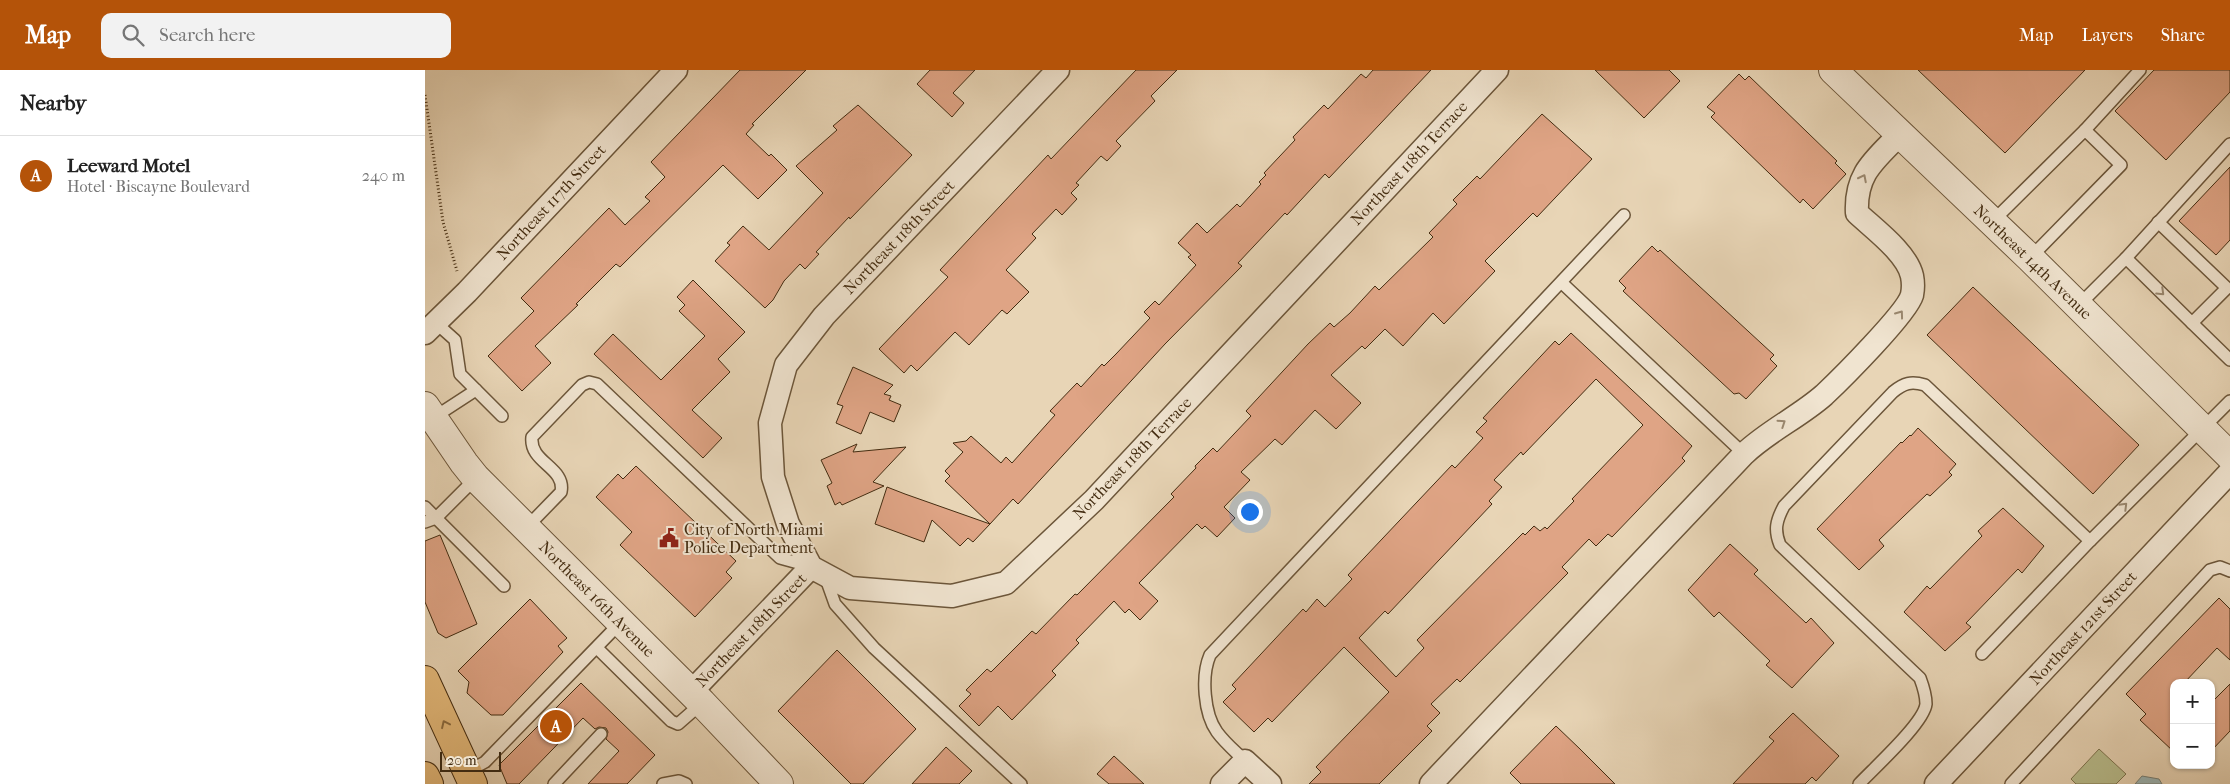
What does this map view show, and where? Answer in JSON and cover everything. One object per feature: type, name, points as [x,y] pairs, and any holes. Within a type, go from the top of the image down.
[{"type":"main road","points":[[425,680],[470,778]]},
{"type":"main road","points":[[425,776],[429,784]]},
{"type":"street","name":"Northeast 117th Street","points":[[430,328],[467,292],[676,70]]},
{"type":"street","name":"Northeast 118th Street","points":[[697,698],[818,571],[788,524],[773,477],[769,423],[786,365],[823,316],[1058,70]]},
{"type":"street","name":"Northeast 118th Terrace","points":[[818,571],[850,588],[952,596],[1006,583],[1094,500],[1497,70]]},
{"type":"street","name":"Northeast 14th Avenue","points":[[1833,70],[2030,258],[2230,456]]},
{"type":"street","points":[[1431,784],[1743,454],[1761,438],[1823,395],[1901,315],[1912,295],[1913,278],[1909,266],[1902,256],[1857,213],[1857,197],[1860,182],[1869,167],[1901,133]]},
{"type":"street","name":"Northeast 16th Avenue","points":[[429,412],[476,478],[697,698],[779,784]]},
{"type":"street","name":"Northeast 121st Street","points":[[1936,784],[2230,472]]},
{"type":"street","points":[[1222,784],[1245,761],[1270,784]]},
{"type":"lane","points":[[1992,222],[2085,130],[2140,70]]},
{"type":"lane","points":[[2030,258],[2121,165],[2085,130]]},
{"type":"lane","points":[[2078,306],[2126,258],[2230,144]]},
{"type":"lane","points":[[1245,761],[1217,731],[1209,716],[1206,691],[1206,664],[1210,655],[1624,215]]},
{"type":"lane","points":[[2158,222],[2227,288],[2192,323]]},
{"type":"lane","points":[[2126,258],[2230,360]]},
{"type":"lane","points":[[1562,283],[1743,454]]},
{"type":"lane","points":[[430,328],[455,340],[460,374],[502,416]]},
{"type":"lane","points":[[526,529],[561,492],[563,485],[560,477],[534,452],[531,446],[532,437],[582,385],[589,382],[597,384],[780,558],[818,571],[835,604],[874,648],[1021,784]]},
{"type":"lane","points":[[1859,784],[1920,720],[1926,705],[1925,690],[1920,678],[1779,546],[1775,532],[1777,518],[1783,506],[1893,392],[1902,385],[1914,382],[1925,385],[2090,541]]},
{"type":"lane","points":[[429,412],[476,390]]},
{"type":"lane","points":[[1982,654],[2090,541],[2230,401]]},
{"type":"lane","points":[[430,520],[476,478]]},
{"type":"lane","points":[[425,507],[430,520],[504,586]]},
{"type":"lane","points":[[2011,784],[2210,570],[2220,567],[2230,571]]},
{"type":"lane","points":[[470,778],[621,622]]},
{"type":"lane","points":[[597,648],[671,721],[678,724],[684,721],[697,698]]},
{"type":"lane","points":[[554,784],[601,734]]},
{"type":"lane","points":[[663,784],[679,781],[685,784]]},
{"type":"path","points":[[425,95],[443,222],[456,270],[467,292]]},
{"type":"green space","points":[[2099,749],[2126,774],[2116,784],[2076,784],[2071,779]]},
{"type":"water","points":[[2142,776],[2159,779],[2162,784],[2135,784]]},
{"type":"building","points":[[740,70],[806,70],[752,124],[754,125],[746,134],[787,170],[758,199],[723,165],[620,267],[616,264],[576,304],[578,305],[535,346],[551,363],[522,391],[488,356],[534,311],[521,298],[609,208],[625,225],[650,201],[645,197],[665,177],[651,162]]},
{"type":"building","points":[[930,70],[975,70],[953,93],[964,103],[952,117],[917,84]]},
{"type":"building","points":[[1136,70],[1177,70],[1151,96],[1155,101],[1116,141],[1121,146],[1107,161],[1101,156],[1076,183],[1079,185],[1071,193],[1077,199],[1062,215],[1056,209],[1032,234],[1036,238],[1006,270],[1029,292],[1007,314],[1002,310],[969,345],[955,332],[917,371],[911,365],[904,373],[879,349],[948,277],[940,270],[1048,155],[1051,159]]},
{"type":"building","points":[[1373,70],[1431,70],[1329,178],[1325,174],[1287,215],[1285,213],[1238,263],[1242,266],[1165,344],[1018,504],[1013,499],[990,524],[945,481],[950,476],[945,471],[963,452],[953,443],[966,441],[971,436],[1001,463],[1006,457],[1012,463],[1055,415],[1050,411],[1077,383],[1081,387],[1102,364],[1104,366],[1150,318],[1144,312],[1155,301],[1159,305],[1196,265],[1188,257],[1191,255],[1178,243],[1197,223],[1207,233],[1237,204],[1240,207],[1261,184],[1259,182],[1266,175],[1264,173],[1295,140],[1293,137],[1324,105],[1328,109],[1361,74],[1366,78]]},
{"type":"building","points":[[1595,70],[1669,70],[1680,81],[1644,118]]},
{"type":"building","points":[[1918,70],[2085,70],[2005,153]]},
{"type":"building","points":[[2154,70],[2230,70],[2230,92],[2166,160],[2115,111]]},
{"type":"building","points":[[1739,74],[1745,80],[1749,76],[1837,161],[1835,163],[1846,174],[1813,209],[1803,199],[1800,203],[1711,117],[1715,113],[1707,107]]},
{"type":"building","points":[[858,105],[912,155],[816,252],[819,254],[805,269],[800,264],[784,281],[773,300],[765,308],[715,261],[730,245],[727,243],[743,226],[769,250],[823,193],[796,166],[837,130],[833,126]]},
{"type":"building","points":[[1542,114],[1592,159],[1537,217],[1533,213],[1485,261],[1495,271],[1444,324],[1433,313],[1403,346],[1385,329],[1365,349],[1362,346],[1331,375],[1361,403],[1336,429],[1315,410],[1282,445],[1275,439],[1241,472],[1250,480],[1224,507],[1235,518],[1217,537],[1205,526],[1202,529],[1197,524],[1139,583],[1158,601],[1140,620],[1129,609],[1125,613],[1114,601],[1076,640],[1079,643],[1052,671],[1056,675],[1012,720],[998,706],[979,726],[959,706],[971,694],[966,690],[987,669],[991,672],[1032,631],[1036,634],[1075,594],[1077,595],[1174,497],[1171,494],[1196,468],[1195,466],[1213,448],[1217,452],[1251,416],[1246,411],[1308,344],[1330,323],[1334,327],[1375,286],[1379,290],[1433,237],[1429,233],[1457,204],[1453,200],[1477,176],[1480,179]]},
{"type":"building","points":[[2230,167],[2230,240],[2216,255],[2179,221]]},
{"type":"building","points":[[1652,246],[1658,252],[1660,250],[1774,355],[1770,359],[1777,366],[1746,399],[1739,393],[1734,394],[1623,291],[1626,288],[1619,281]]},
{"type":"building","points":[[693,280],[745,332],[718,359],[730,372],[692,410],[722,438],[703,458],[594,354],[613,334],[661,380],[705,336],[679,311],[685,305],[677,297]]},
{"type":"building","points":[[1973,287],[2139,445],[2093,494],[1927,335]]},
{"type":"building","points":[[1571,333],[1692,446],[1682,458],[1685,461],[1612,537],[1608,534],[1596,546],[1589,539],[1562,567],[1568,573],[1460,682],[1457,679],[1431,704],[1440,713],[1427,726],[1432,731],[1379,784],[1309,784],[1321,772],[1316,767],[1389,692],[1344,647],[1272,722],[1268,718],[1254,732],[1223,702],[1236,689],[1232,685],[1303,609],[1306,612],[1317,599],[1325,607],[1352,579],[1348,575],[1452,465],[1455,468],[1483,438],[1476,432],[1487,421],[1483,418],[1555,341],[1559,345]],"holes":[[[1596,379],[1643,425],[1572,499],[1574,501],[1547,529],[1545,527],[1540,531],[1534,526],[1525,535],[1523,533],[1417,640],[1424,648],[1396,677],[1359,638],[1385,611],[1388,614],[1492,504],[1489,501],[1502,487],[1494,480],[1521,452],[1523,455]]]},
{"type":"building","points":[[853,367],[893,385],[884,394],[891,396],[889,400],[901,405],[894,422],[870,412],[861,434],[836,423],[843,406],[837,404]]},
{"type":"building","points":[[1918,428],[1956,464],[1949,472],[1952,475],[1930,496],[1927,494],[1879,540],[1884,546],[1859,570],[1817,529],[1901,442],[1911,436]]},
{"type":"building","points":[[857,444],[853,452],[906,447],[873,482],[884,486],[842,505],[840,502],[835,505],[827,486],[832,483],[821,460]]},
{"type":"building","name":"City of North Miami Police Department","points":[[636,466],[736,561],[726,572],[732,578],[695,617],[620,545],[632,532],[596,497],[618,474],[623,479]]},
{"type":"building","points":[[887,487],[990,524],[973,542],[968,538],[960,546],[932,520],[924,542],[875,524]]},
{"type":"building","points":[[2003,508],[2044,546],[2022,573],[2018,569],[1966,623],[1971,627],[1945,651],[1904,612],[1927,586],[1930,589],[1982,536],[1978,531]]},
{"type":"building","points":[[440,535],[477,624],[446,638],[438,633],[425,602],[425,541]]},
{"type":"building","points":[[1730,544],[1758,570],[1754,574],[1806,623],[1811,618],[1834,643],[1792,688],[1766,665],[1770,661],[1719,612],[1714,617],[1688,590]]},
{"type":"building","points":[[2219,598],[2230,609],[2230,660],[2217,648],[2188,679],[2170,679],[2170,748],[2140,720],[2146,714],[2126,694]]},
{"type":"building","points":[[530,599],[567,638],[558,646],[563,652],[503,715],[491,715],[467,693],[469,682],[458,671]]},
{"type":"building","points":[[837,650],[916,729],[863,784],[851,784],[778,711]]},
{"type":"building","points":[[581,683],[655,755],[627,784],[588,784],[619,751],[606,739],[608,732],[606,728],[599,727],[595,729],[583,718],[519,784],[507,784],[499,765]]},
{"type":"building","points":[[2230,684],[2230,731],[2215,747],[2215,724],[2215,699]]},
{"type":"building","points":[[1793,713],[1839,756],[1816,781],[1812,777],[1805,784],[1733,784],[1774,741],[1769,737]]},
{"type":"building","points":[[1556,726],[1615,784],[1521,784],[1510,773]]},
{"type":"building","points":[[946,747],[972,771],[959,784],[912,784]]},
{"type":"building","points":[[1114,756],[1144,784],[1109,784],[1097,774]]},
{"type":"place","name":"City of North Miami Police Department","points":[[669,538]]},
{"type":"place","name":"Leeward Motel","points":[[556,726]]}]
